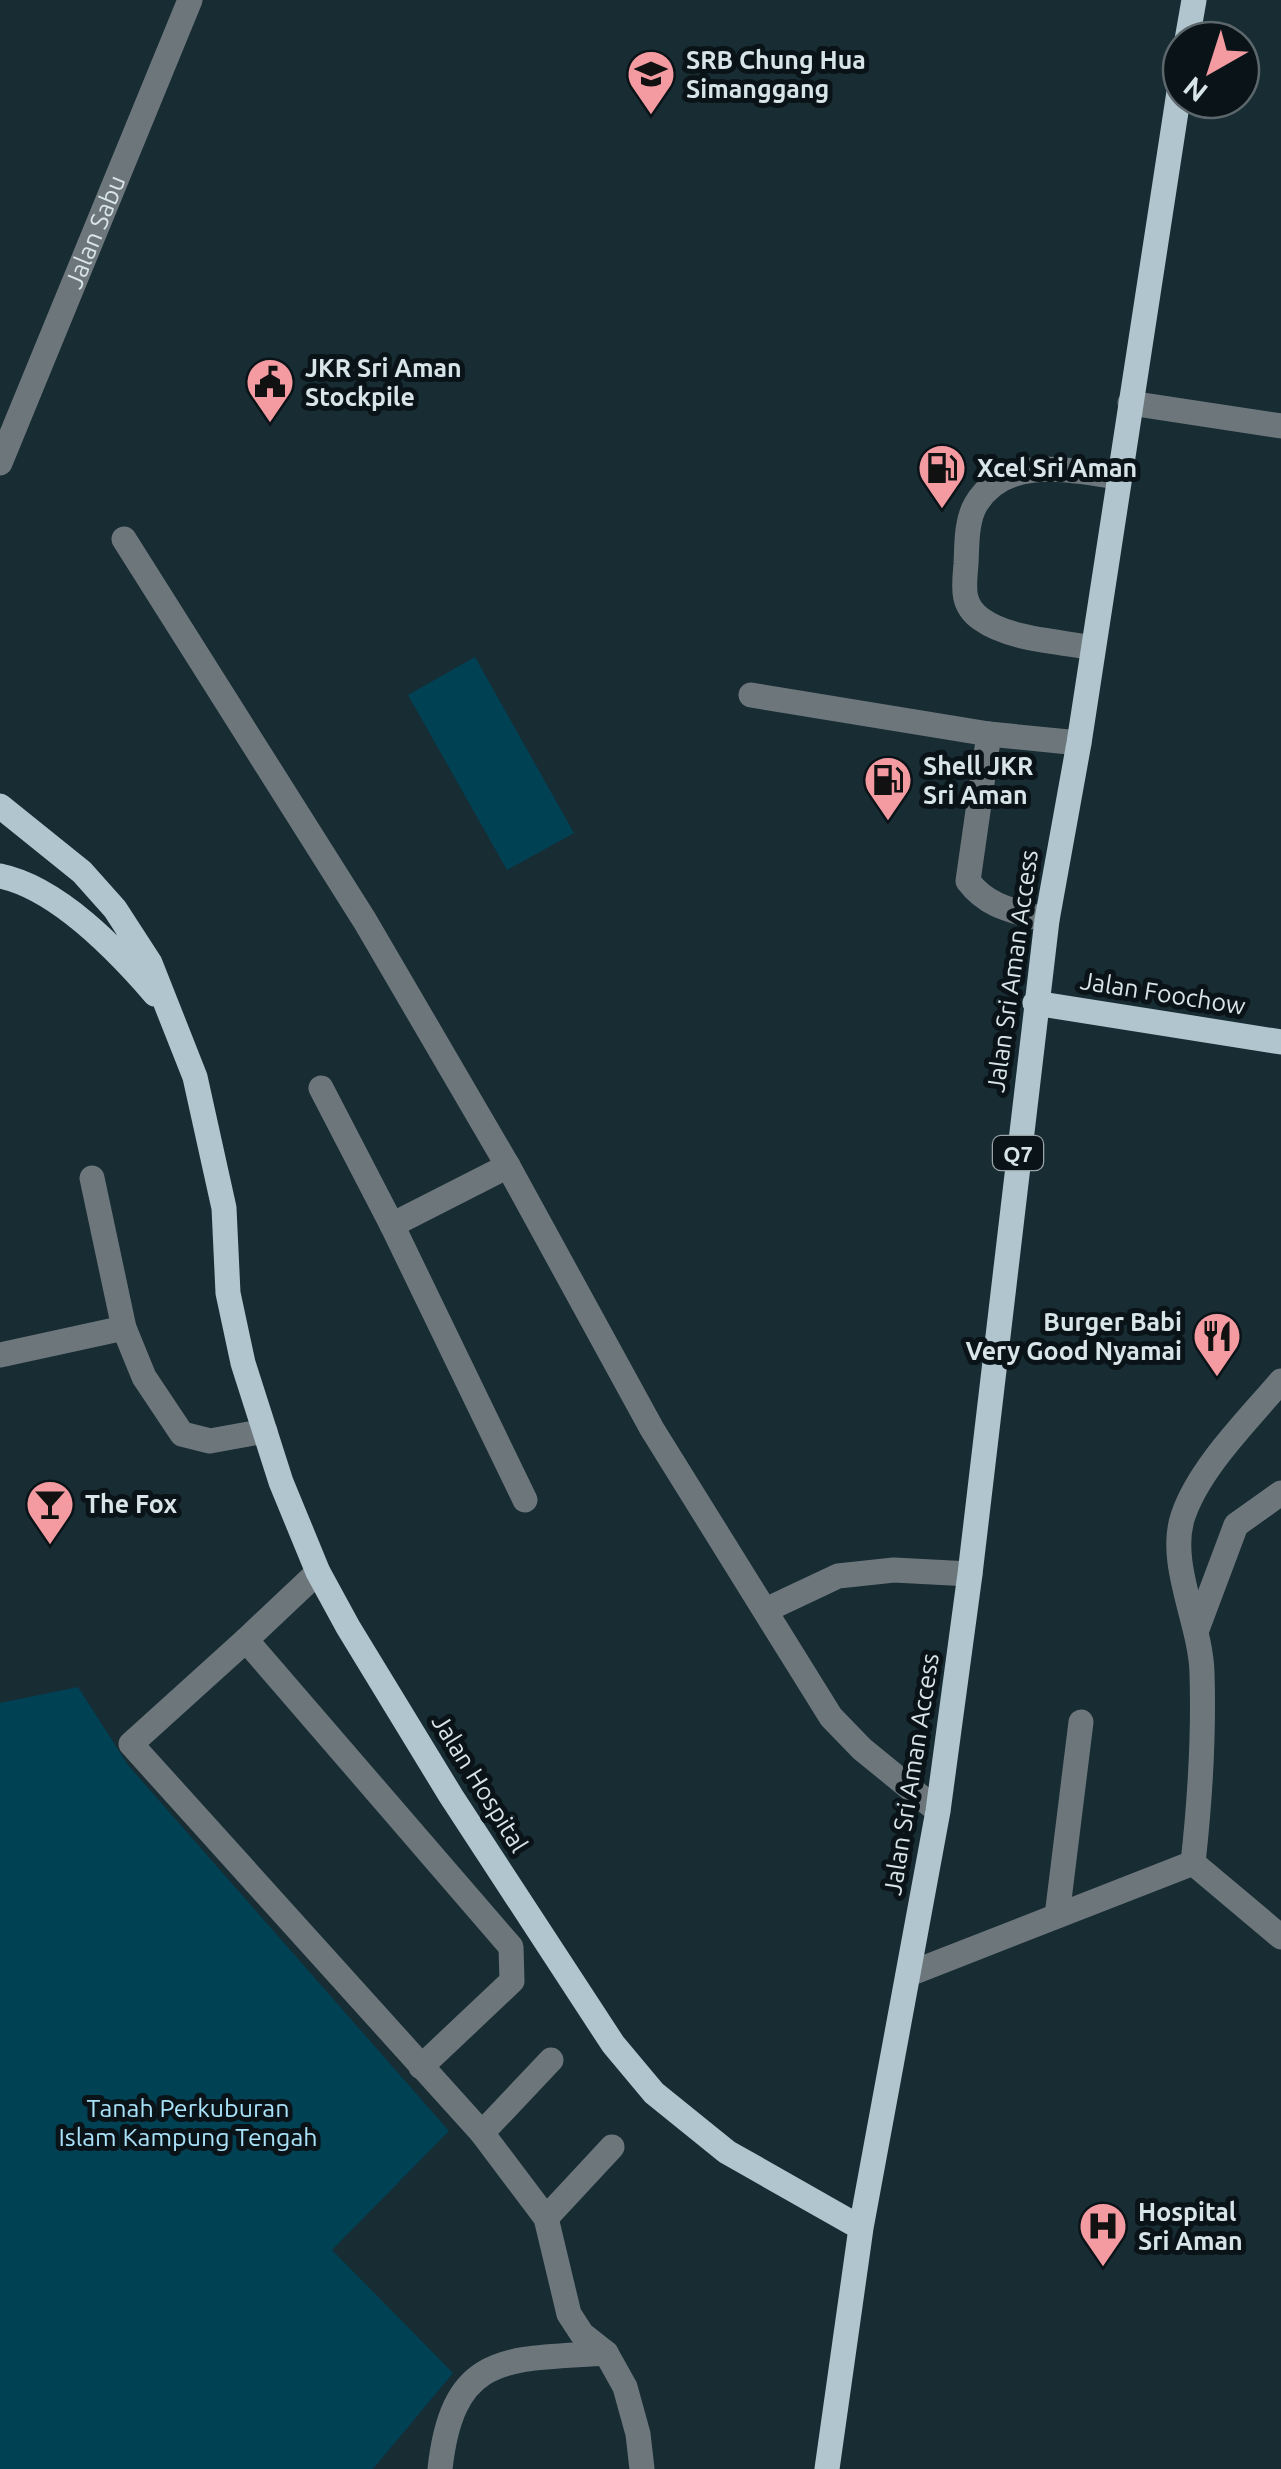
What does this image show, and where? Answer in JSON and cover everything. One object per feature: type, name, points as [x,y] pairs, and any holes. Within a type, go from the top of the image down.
[{"type":"main road","name":"Jalan Sri Aman Access","points":[[861,2228],[938,1811],[970,1574],[1046,920],[1079,743],[1175,120]]},
{"type":"main road","name":"Jalan Hospital","points":[[0,806],[82,872],[115,910],[150,963],[195,1077],[224,1208],[228,1293],[242,1363],[281,1482],[318,1572],[451,1796],[613,2044],[654,2093],[726,2152],[861,2228]]},
{"type":"main road","points":[[0,876],[46,895],[85,925],[132,967],[171,1014]]},
{"type":"main road","name":"Jalan Foochow","points":[[1035,1003],[1281,1042]]},
{"type":"main road","name":"Q7","points":[[827,2469],[861,2228]]},
{"type":"street","name":"Jalan Sabu","points":[[0,464],[190,0]]},
{"type":"street","points":[[1130,402],[1281,426]]},
{"type":"street","points":[[1093,648],[999,629],[972,612],[963,596],[969,526],[976,504],[994,485],[1014,474],[1042,468],[1119,476]]},
{"type":"street","points":[[124,539],[365,921],[508,1166],[652,1429],[831,1717],[862,1749],[938,1811]]},
{"type":"street","points":[[751,695],[988,734],[1079,743]]},
{"type":"street","points":[[988,734],[968,881],[993,905],[1046,920]]},
{"type":"street","points":[[321,1088],[526,1500]]},
{"type":"street","points":[[392,1225],[508,1166]]},
{"type":"street","points":[[92,1178],[124,1328],[144,1377],[182,1434],[210,1441],[265,1431]]},
{"type":"street","points":[[0,1355],[124,1328]]},
{"type":"street","points":[[1192,1864],[1202,1787],[1202,1671],[1178,1539],[1183,1515],[1214,1461],[1281,1381]]},
{"type":"street","points":[[1197,1629],[1236,1525],[1281,1492]]},
{"type":"street","points":[[766,1610],[838,1576],[894,1570],[970,1574]]},
{"type":"street","points":[[318,1572],[130,1744],[482,2133],[546,2218],[569,2314],[582,2334],[606,2353],[626,2388],[642,2469]]},
{"type":"street","points":[[246,1640],[511,1947],[512,1981],[422,2066]]},
{"type":"street","points":[[1057,1916],[1081,1722]]},
{"type":"street","points":[[909,1974],[1192,1864]]},
{"type":"street","points":[[1192,1864],[1281,1937]]},
{"type":"street","points":[[482,2133],[551,2060]]},
{"type":"street","points":[[546,2218],[612,2147]]},
{"type":"street","points":[[440,2469],[444,2442],[456,2409],[467,2388],[486,2370],[509,2360],[606,2353]]},
{"type":"green space","points":[[475,657],[574,833],[507,870],[408,695]]},
{"type":"green space","name":"Tanah Perkuburan Islam Kampung Tengah","points":[[78,1687],[128,1765],[449,2131],[332,2250],[453,2373],[373,2469],[0,2469],[0,1703]]},
{"type":"place","name":"SRB Chung Hua Simanggang","points":[[651,116]]},
{"type":"place","name":"JKR Sri Aman Stockpile","points":[[270,424]]},
{"type":"place","name":"Xcel Sri Aman","points":[[942,510]]},
{"type":"place","name":"Shell JKR Sri Aman","points":[[888,822]]},
{"type":"place","name":"Burger Babi Very Good Nyamai","points":[[1217,1378]]},
{"type":"place","name":"The Fox","points":[[50,1546]]},
{"type":"place","name":"Hospital Sri Aman","points":[[1103,2268]]}]
